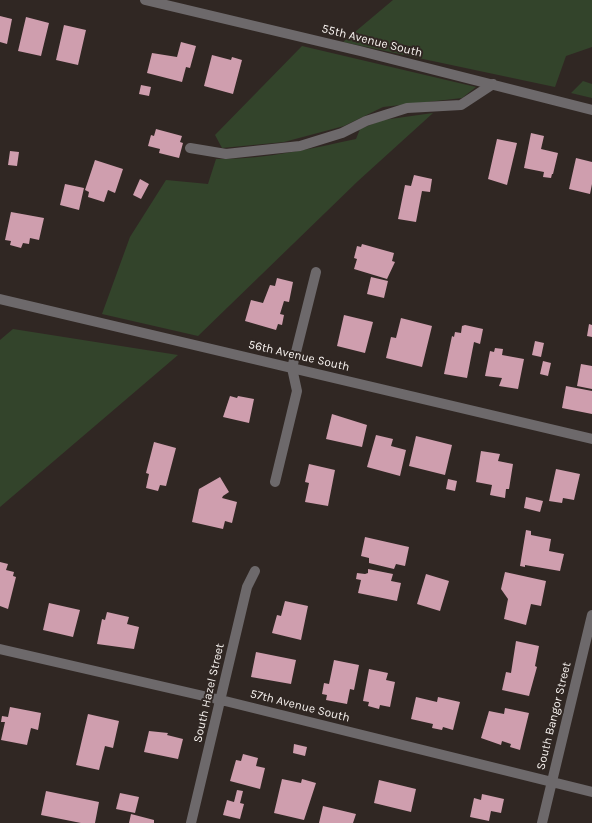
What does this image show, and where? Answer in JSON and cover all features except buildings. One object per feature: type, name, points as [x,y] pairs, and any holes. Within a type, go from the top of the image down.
[{"type":"street","name":"55th Avenue South","points":[[145,0],[493,84],[592,110]]},
{"type":"street","points":[[190,148],[226,154],[300,146],[342,133],[366,121],[407,108],[461,105],[493,84]]},
{"type":"street","points":[[275,482],[297,391],[292,368],[316,272]]},
{"type":"street","name":"56th Avenue South","points":[[0,299],[592,440]]},
{"type":"street","name":"South Hazel Street","points":[[191,823],[247,587],[255,571]]},
{"type":"street","name":"South Bangor Street","points":[[542,823],[592,614]]},
{"type":"street","name":"57th Avenue South","points":[[0,649],[220,700],[592,792]]},
{"type":"green space","points":[[393,0],[592,0],[592,47],[566,56],[555,87],[343,42]]},
{"type":"green space","points":[[302,46],[476,87],[462,98],[383,107],[344,126],[284,142],[222,148],[215,135]]},
{"type":"green space","points":[[583,81],[592,84],[592,98],[571,93]]},
{"type":"green space","points":[[433,113],[358,181],[198,336],[102,314],[130,237],[166,180],[208,184],[216,159],[268,156],[356,139],[360,129],[383,120]]},
{"type":"green space","points":[[13,329],[178,355],[0,507],[0,340]]}]
